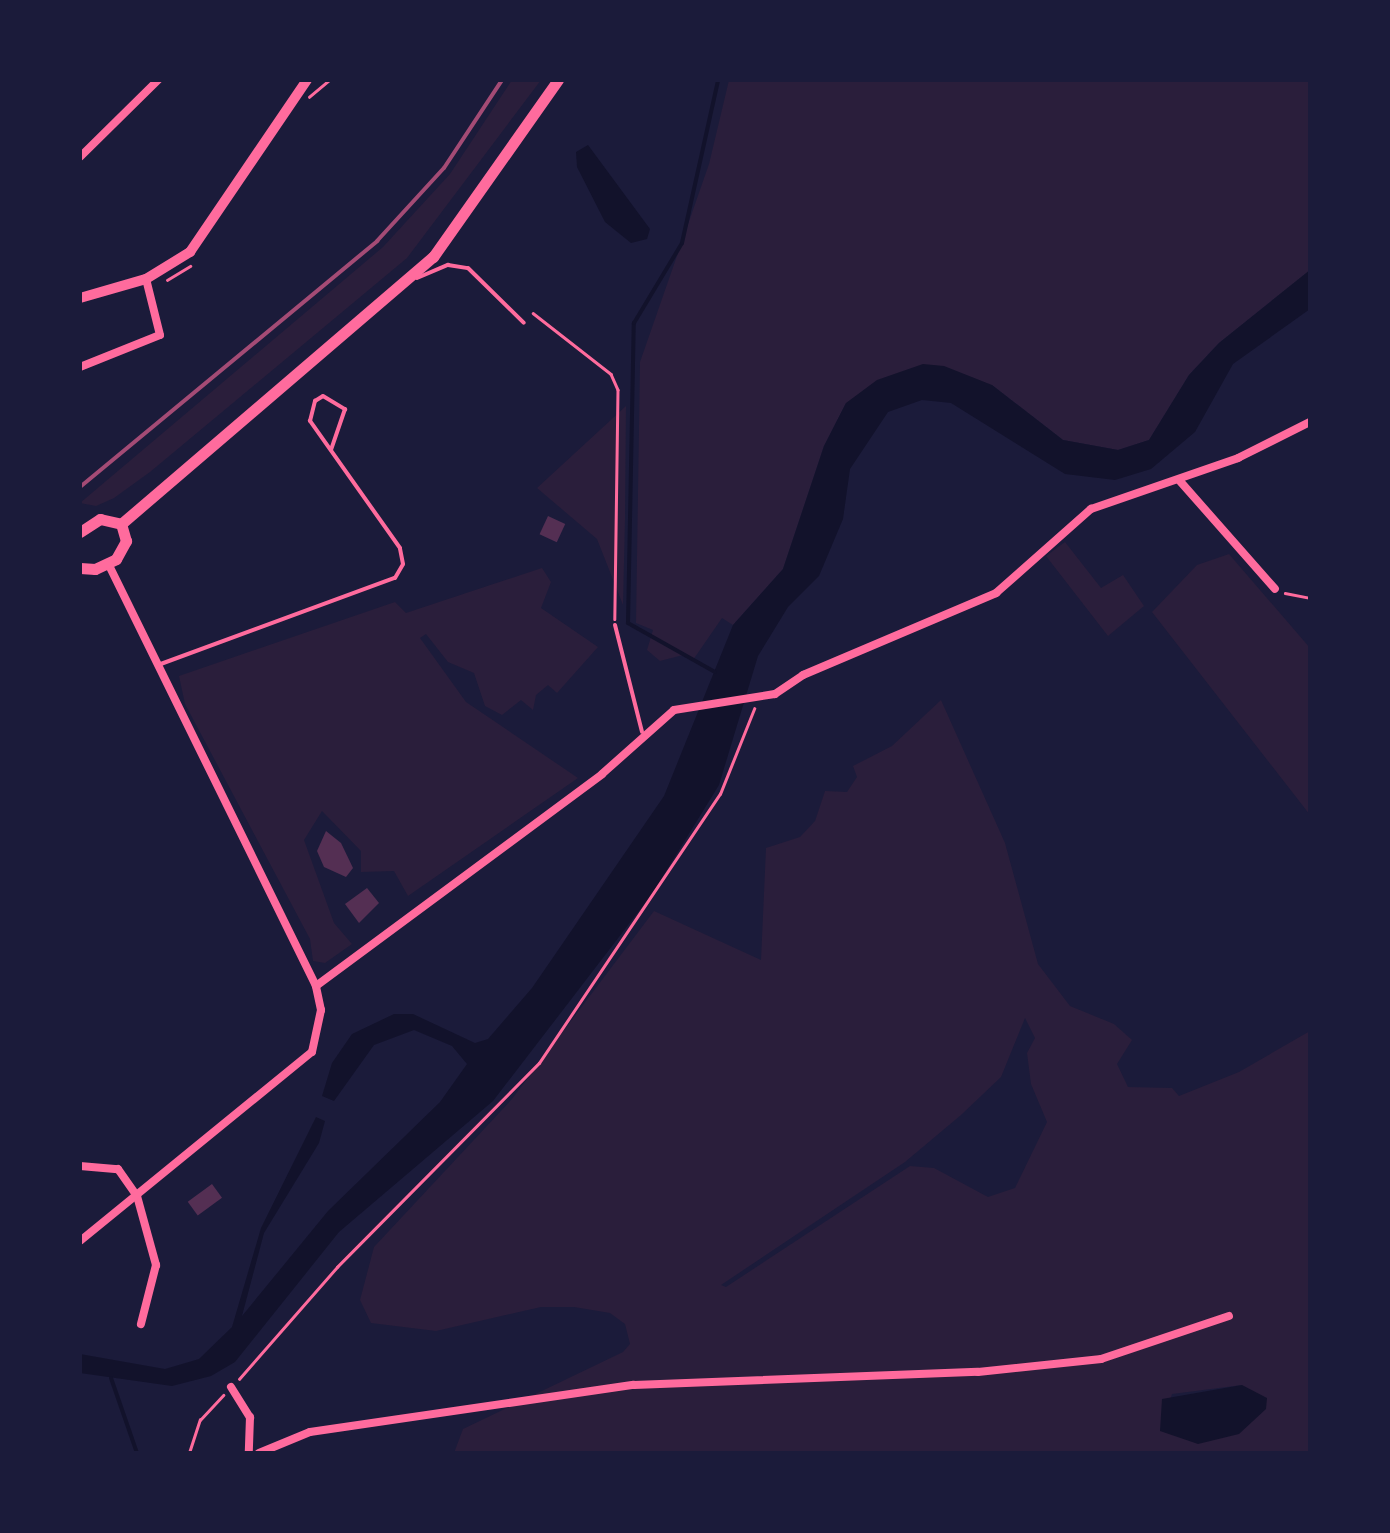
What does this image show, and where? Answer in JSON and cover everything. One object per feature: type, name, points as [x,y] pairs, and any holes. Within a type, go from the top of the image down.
[{"type":"main road","points":[[80,298],[170,269],[199,242],[307,80]]},
{"type":"main road","points":[[121,524],[408,281],[452,234],[558,80]]},
{"type":"main road","points":[[80,532],[100,520],[121,524]]},
{"type":"main road","points":[[80,568],[108,564],[126,540],[121,524]]},
{"type":"street","points":[[80,157],[158,80]]},
{"type":"street","points":[[80,367],[160,335],[146,279]]},
{"type":"street","points":[[316,986],[602,774],[642,732],[695,703],[758,700],[996,593],[1078,517],[1179,480],[1310,422]]},
{"type":"street","points":[[1179,480],[1275,588]]},
{"type":"street","points":[[80,1241],[312,1052],[321,1010],[316,986],[108,564]]},
{"type":"street","points":[[80,1166],[118,1168],[137,1196],[156,1266],[141,1324]]},
{"type":"street","points":[[259,1453],[310,1432],[634,1386],[978,1372],[1101,1359],[1229,1316]]},
{"type":"street","points":[[231,1387],[250,1417],[250,1453]]},
{"type":"lane","points":[[408,281],[448,265],[468,268],[524,324]]},
{"type":"lane","points":[[158,665],[394,578],[402,564],[400,548],[310,421],[315,401],[323,396],[346,408],[331,450]]},
{"type":"lane","points":[[614,625],[642,732]]},
{"type":"path","points":[[533,313],[611,374],[618,390],[614,625]]},
{"type":"path","points":[[1275,588],[1310,598]]},
{"type":"path","points":[[189,1453],[200,1420],[337,1267],[539,1063],[720,794],[758,700]]},
{"type":"shaded area","points":[[512,80],[541,80],[407,258],[150,472],[96,506],[80,503],[383,247],[450,174]]},
{"type":"shaded area","points":[[729,80],[1310,80],[1310,270],[1219,343],[1189,375],[1149,440],[1118,450],[1063,440],[992,385],[846,403],[824,446],[783,569],[733,625],[722,618],[693,660],[683,655],[660,661],[647,650],[653,630],[636,623],[640,362],[709,164]]},
{"type":"shaded area","points":[[588,145],[650,229],[647,239],[631,243],[605,222],[577,167],[576,152]]},
{"type":"shaded area","points":[[1310,270],[1310,309],[1233,364],[1195,432],[1151,469],[1115,480],[1065,474],[951,403],[922,400],[888,412],[850,469],[843,519],[819,576],[788,607],[758,656],[719,785],[652,894],[493,1101],[339,1232],[235,1362],[211,1376],[172,1386],[80,1373],[80,1354],[165,1369],[199,1359],[232,1327],[261,1228],[316,1117],[325,1121],[319,1143],[264,1233],[242,1316],[328,1211],[440,1102],[467,1064],[452,1046],[414,1030],[374,1045],[334,1101],[322,1096],[332,1063],[352,1034],[394,1014],[413,1014],[475,1043],[488,1039],[532,988],[664,796],[733,625],[783,569],[824,446],[846,403],[877,380],[923,364],[944,366],[992,385],[1063,440],[1118,450],[1149,440],[1189,375],[1219,343]]},
{"type":"shaded area","points":[[626,406],[623,605],[597,539],[537,488]]},
{"type":"shaded area","points":[[1065,542],[1101,588],[1123,575],[1144,606],[1108,636],[1046,556]]},
{"type":"shaded area","points":[[1229,554],[1310,648],[1310,815],[1152,612],[1197,565]]},
{"type":"shaded area","points":[[542,568],[551,582],[541,608],[598,647],[557,693],[548,685],[536,695],[533,710],[521,700],[502,715],[485,706],[474,673],[448,662],[426,634],[420,638],[466,702],[578,778],[408,896],[394,871],[361,872],[361,851],[322,811],[304,840],[334,923],[352,944],[325,963],[313,961],[310,939],[185,704],[179,676],[395,602],[406,613]]},
{"type":"shaded area","points":[[941,700],[1005,843],[1038,964],[1070,1006],[1114,1024],[1132,1040],[1117,1064],[1128,1087],[1172,1088],[1179,1096],[1239,1072],[1310,1031],[1310,1453],[454,1453],[463,1429],[623,1352],[630,1344],[625,1324],[610,1313],[574,1307],[541,1307],[436,1331],[371,1323],[360,1300],[374,1247],[512,1099],[654,911],[761,960],[766,848],[800,837],[815,821],[825,791],[847,792],[857,777],[853,766],[892,746]],"holes":[[[1025,1018],[1035,1038],[1027,1053],[1031,1084],[1047,1122],[1015,1188],[988,1197],[934,1168],[910,1166],[726,1287],[721,1285],[905,1162],[961,1115],[1001,1077]],[[1242,1385],[1160,1431],[1172,1394]]]},
{"type":"shaded area","points":[[1242,1385],[1267,1398],[1266,1409],[1239,1434],[1198,1444],[1160,1431],[1162,1399]]},
{"type":"building","points":[[548,516],[565,524],[557,542],[540,534]]},
{"type":"building","points":[[326,831],[341,843],[353,868],[346,877],[324,867],[317,851]]},
{"type":"building","points":[[367,888],[379,903],[359,923],[345,904]]},
{"type":"building","points":[[212,1184],[222,1198],[198,1215],[188,1202]]},
{"type":"waterway","points":[[715,672],[628,623],[634,323],[682,243],[718,80]]},
{"type":"waterway","points":[[111,1378],[137,1453]]},
{"type":"railway","points":[[80,487],[377,241],[444,168],[502,80]]}]
